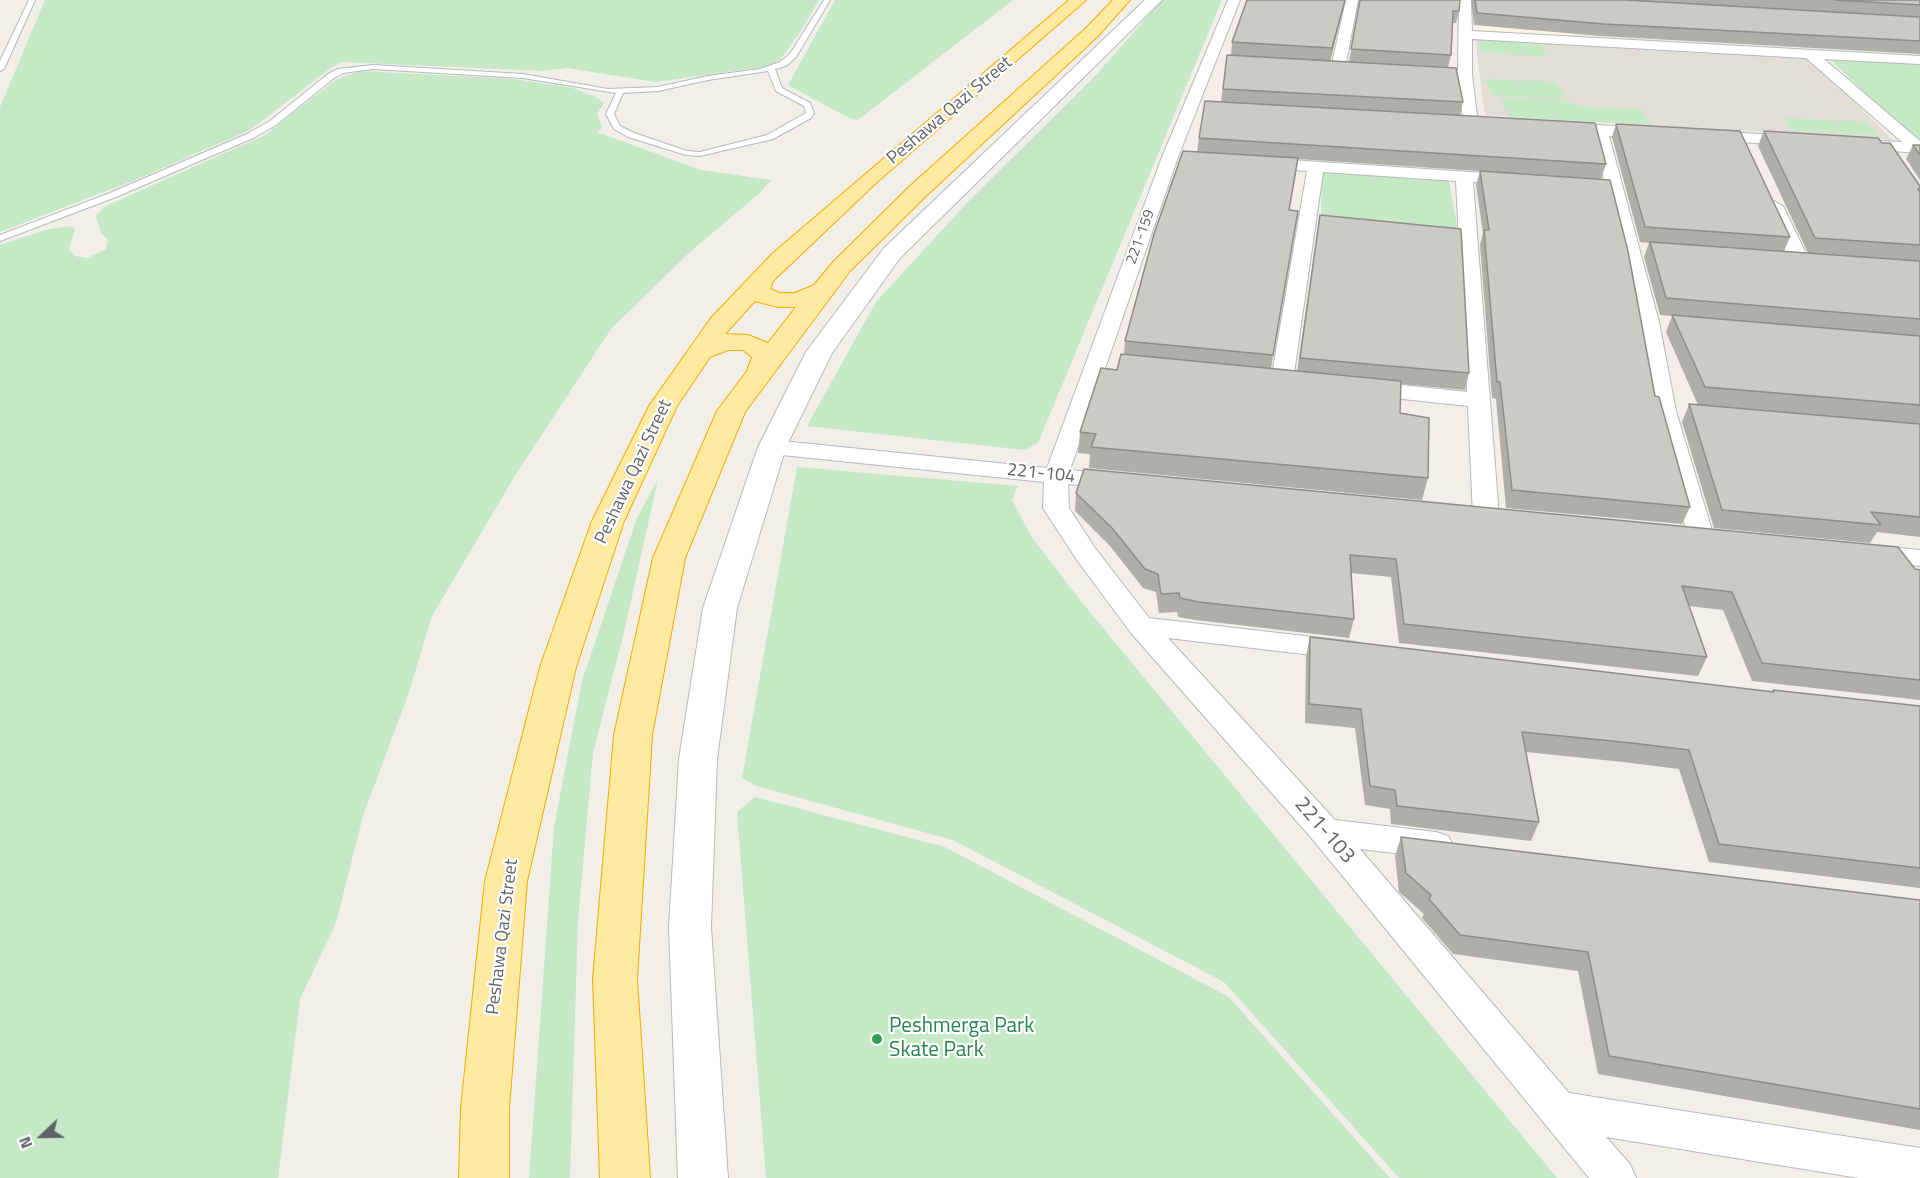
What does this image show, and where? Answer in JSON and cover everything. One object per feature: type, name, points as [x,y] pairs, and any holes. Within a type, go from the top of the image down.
[{"type":"highway","name":"Peshawa Qazi Street","points":[[484,1178],[485,1108],[506,881],[558,667],[608,521],[663,406],[720,323],[761,280],[869,179],[1078,0]]},
{"type":"highway","name":"Peshawa Qazi Street","points":[[625,1178],[615,979],[633,735],[669,558],[731,411],[842,266],[918,191],[1091,33],[1122,0]]},
{"type":"highway","points":[[1023,95],[1048,87],[1065,87]]},
{"type":"highway","points":[[761,280],[758,290],[778,300],[798,300],[822,290]]},
{"type":"highway","points":[[701,351],[725,342],[748,343],[763,351],[765,357],[760,372]]},
{"type":"main road","points":[[703,1178],[690,927],[698,759],[720,608],[772,447],[819,352],[892,253],[1154,0]]},
{"type":"street","name":"221-159","points":[[1056,476],[1170,157],[1190,107],[1214,60],[1234,0]]},
{"type":"street","points":[[1338,68],[1352,0]]},
{"type":"street","points":[[1466,0],[1465,75],[1470,123]]},
{"type":"street","points":[[1582,23],[1586,42]]},
{"type":"street","points":[[1466,35],[1920,60]]},
{"type":"street","points":[[1811,55],[1919,148]]},
{"type":"street","points":[[1408,72],[1465,75]]},
{"type":"street","points":[[1190,107],[1213,108]]},
{"type":"street","points":[[1541,127],[1671,134]]},
{"type":"street","points":[[1600,130],[1649,322],[1665,411],[1701,537]]},
{"type":"street","points":[[1695,135],[1814,142]]},
{"type":"street","points":[[1742,138],[1752,159]]},
{"type":"street","points":[[1838,144],[1919,148]]},
{"type":"street","points":[[1886,146],[1897,163]]},
{"type":"street","points":[[1170,157],[1192,158]]},
{"type":"street","points":[[1248,162],[1533,181]]},
{"type":"street","points":[[1282,380],[1316,166]]},
{"type":"street","points":[[1464,176],[1486,517]]},
{"type":"street","points":[[1591,185],[1615,187]]},
{"type":"street","points":[[1766,190],[1800,262]]},
{"type":"street","points":[[1307,221],[1330,224]]},
{"type":"street","points":[[1445,235],[1468,237]]},
{"type":"street","points":[[1631,249],[1653,251]]},
{"type":"street","points":[[1777,260],[1822,263]]},
{"type":"street","points":[[1649,322],[1672,324]]},
{"type":"street","points":[[1095,363],[1118,365]]},
{"type":"street","points":[[1259,378],[1305,382]]},
{"type":"street","points":[[1340,386],[1478,400]]},
{"type":"street","points":[[1665,411],[1688,413]]},
{"type":"street","name":"221-104","points":[[772,447],[1137,484]]},
{"type":"street","name":"221-103","points":[[1056,476],[1056,508],[1086,554],[1141,626],[1326,831],[1615,1178]]},
{"type":"street","points":[[1851,551],[1920,558]]},
{"type":"street","points":[[1141,626],[1377,652]]},
{"type":"street","points":[[1326,831],[1468,849]]},
{"type":"street","points":[[1558,1110],[1920,1168]]},
{"type":"lane","points":[[0,69],[32,0]]},
{"type":"lane","points":[[0,238],[113,195],[250,136],[282,117],[331,76],[348,69],[373,67],[523,76],[620,92],[658,89],[708,78],[770,69],[791,58],[827,0]]},
{"type":"lane","points":[[620,92],[610,114],[617,127],[631,135],[686,153],[700,154],[770,137],[808,116],[810,113],[807,105],[779,89],[774,72],[770,69]]},
{"type":"shaded area","points":[[1481,26],[1573,33],[1574,39],[1481,32]]},
{"type":"shaded area","points":[[1475,38],[1809,57],[1893,140],[1485,115]]},
{"type":"green space","points":[[45,0],[819,0],[781,59],[774,63],[764,67],[656,82],[567,68],[544,71],[342,62],[332,67],[250,130],[135,180],[0,232],[0,107]]},
{"type":"green space","points":[[835,0],[1013,0],[858,120],[849,118],[788,85]]},
{"type":"green space","points":[[1162,0],[1222,0],[1038,443],[1025,450],[807,426],[876,302],[964,206],[1096,75]]},
{"type":"green space","points":[[1478,40],[1542,44],[1547,57],[1482,52]]},
{"type":"green space","points":[[1830,59],[1920,63],[1920,141],[1915,141]]},
{"type":"green space","points":[[361,71],[514,79],[573,88],[596,97],[604,103],[597,114],[602,128],[597,132],[701,170],[771,180],[761,192],[691,251],[611,329],[516,474],[432,616],[408,695],[363,816],[336,923],[300,999],[278,1178],[0,1178],[0,245],[49,229],[71,226],[75,229],[69,249],[74,256],[88,258],[106,249],[108,240],[101,233],[96,216],[104,207],[265,135],[337,79]]},
{"type":"green space","points":[[1485,79],[1556,82],[1566,99],[1492,95]]},
{"type":"green space","points":[[1501,98],[1569,101],[1577,106],[1642,110],[1652,125],[1509,117]]},
{"type":"green space","points":[[1782,118],[1866,122],[1879,135],[1793,131]]},
{"type":"green space","points":[[1322,170],[1449,180],[1458,231],[1321,219]]},
{"type":"green space","points":[[797,467],[1018,486],[1012,500],[1031,536],[1080,600],[1557,1178],[1399,1178],[1224,982],[953,840],[756,786],[742,778]]},
{"type":"green space","points":[[658,479],[625,628],[593,753],[578,920],[570,1178],[529,1178],[554,827],[582,681],[637,518]]},
{"type":"green space","points":[[755,797],[945,847],[1229,997],[1390,1178],[766,1178],[737,812]]},
{"type":"building","points":[[1247,0],[1345,0],[1332,48],[1232,42]]},
{"type":"building","points":[[1360,0],[1460,0],[1459,11],[1453,11],[1451,55],[1351,49]]},
{"type":"building","points":[[1475,0],[1626,0],[1920,17],[1920,41],[1604,24],[1477,13]]},
{"type":"building","points":[[1835,0],[1920,0],[1920,5]]},
{"type":"building","points":[[1227,55],[1456,68],[1463,102],[1223,89]]},
{"type":"building","points":[[1205,101],[1595,123],[1606,164],[1199,138]]},
{"type":"building","points":[[1616,124],[1740,131],[1790,237],[1645,227]]},
{"type":"building","points":[[1764,131],[1878,138],[1882,143],[1890,143],[1920,186],[1918,189],[1920,192],[1920,245],[1815,238]]},
{"type":"building","points":[[1913,145],[1920,145],[1920,155]]},
{"type":"building","points":[[1183,151],[1298,158],[1289,210],[1298,211],[1273,355],[1125,341],[1154,234]]},
{"type":"building","points":[[1480,171],[1610,180],[1628,251],[1655,396],[1659,397],[1690,507],[1512,490],[1500,382],[1497,382],[1484,230],[1489,230]]},
{"type":"building","points":[[1320,215],[1461,229],[1469,373],[1300,358]]},
{"type":"building","points":[[1650,242],[1920,261],[1920,319],[1666,298]]},
{"type":"building","points":[[1672,315],[1920,336],[1920,405],[1705,387]]},
{"type":"building","points":[[1121,354],[1401,381],[1400,413],[1429,418],[1428,478],[1091,447],[1096,434],[1080,432],[1101,368],[1117,370]]},
{"type":"building","points":[[1689,404],[1920,424],[1920,517],[1871,512],[1881,525],[1722,510]]},
{"type":"building","points":[[1084,469],[1898,547],[1915,569],[1920,570],[1920,680],[1762,663],[1732,592],[1682,586],[1707,657],[1404,624],[1396,559],[1350,555],[1354,619],[1199,602],[1180,598],[1179,593],[1161,594],[1158,574],[1145,569],[1112,528],[1076,493]]},
{"type":"building","points":[[1310,637],[1774,692],[1773,690],[1920,706],[1920,868],[1719,844],[1689,750],[1632,743],[1522,732],[1539,822],[1397,806],[1395,790],[1370,786],[1361,709],[1309,704]]},
{"type":"building","points":[[1401,837],[1920,900],[1920,1109],[1609,1056],[1588,952],[1460,935],[1429,899],[1431,895],[1406,873]]},
{"type":"place","name":"Peshmerga Park Skate Park","points":[[877,1039]]}]
